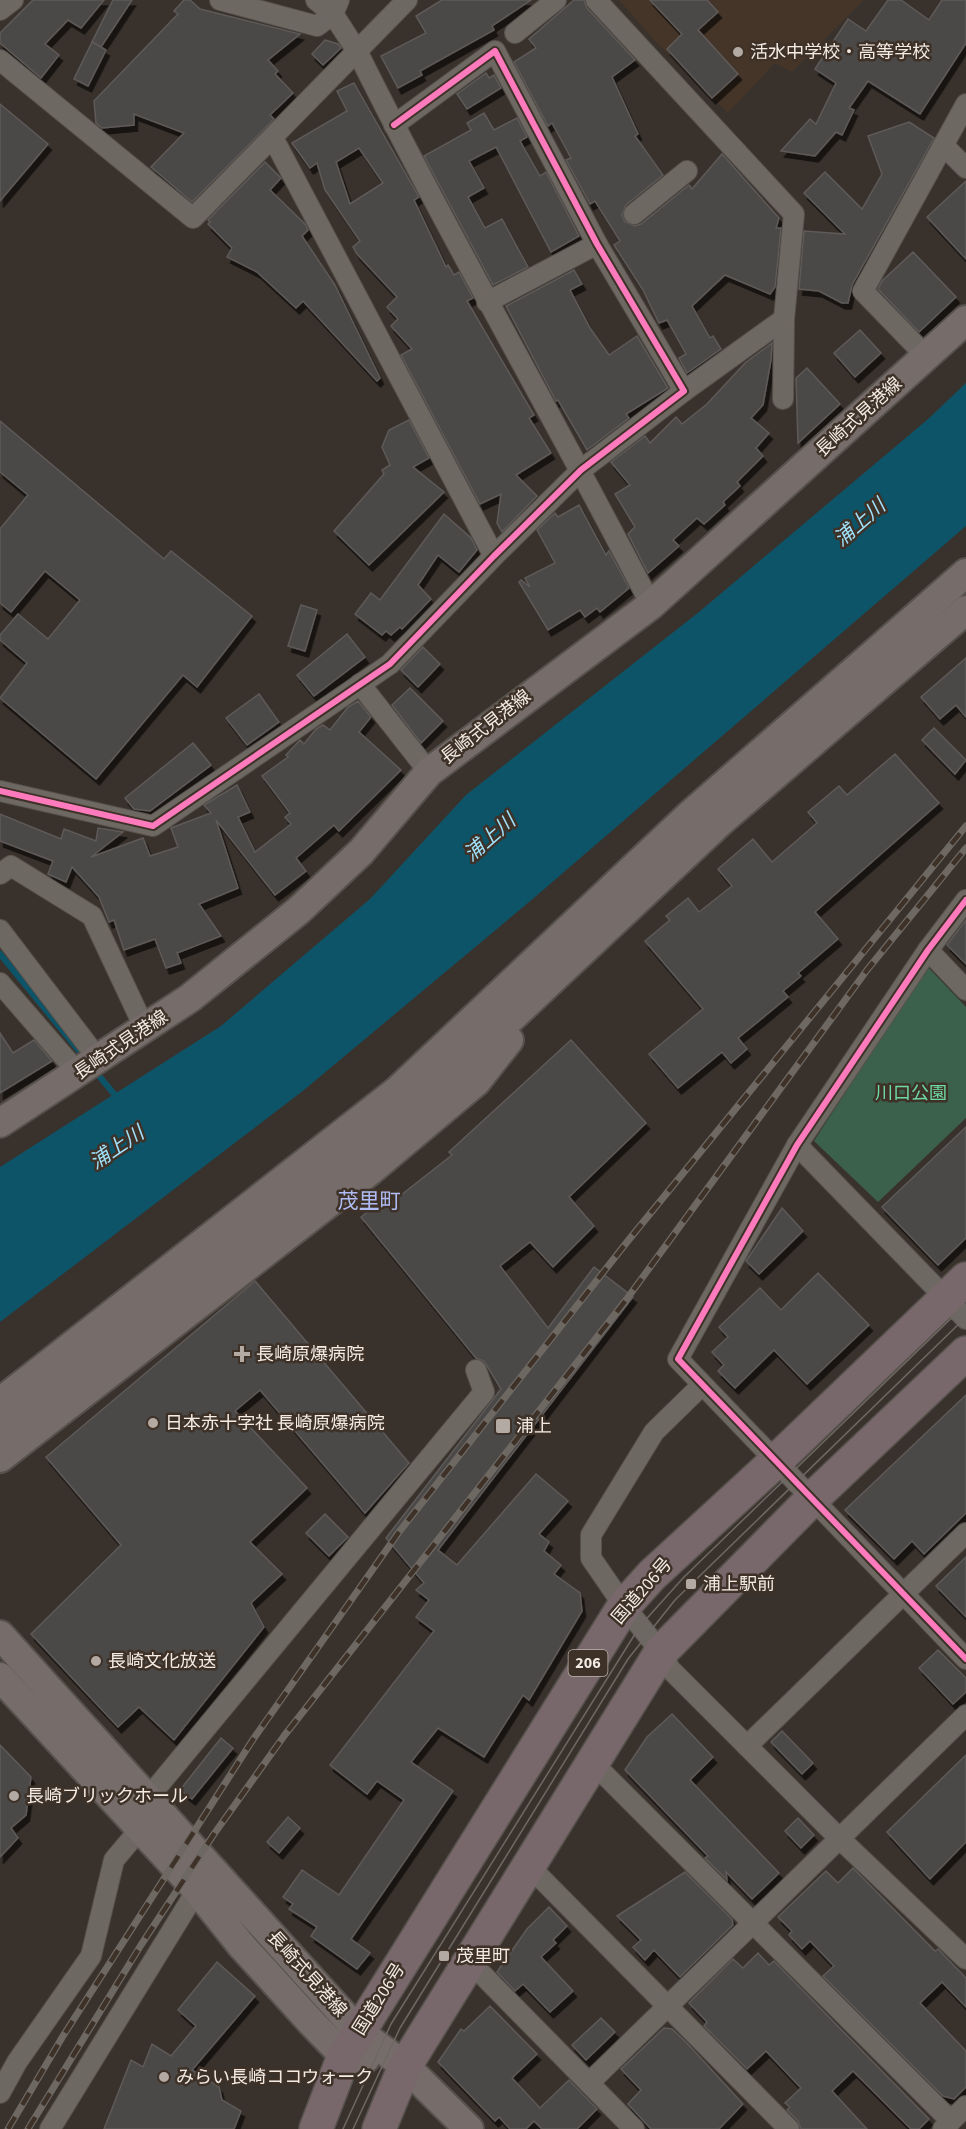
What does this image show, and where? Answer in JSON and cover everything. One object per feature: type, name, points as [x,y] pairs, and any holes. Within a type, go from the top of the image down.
[{"type":"highway","name":"国道206号","points":[[316,2129],[351,2044],[624,1606],[652,1575],[775,1462],[959,1299]]},
{"type":"highway","points":[[379,2129],[405,2066],[591,1761],[661,1652],[812,1499],[966,1353]]},
{"type":"main road","name":"長崎式見港線","points":[[0,1124],[190,998],[298,911],[361,852],[429,772],[651,605],[926,356],[961,334]]},
{"type":"main road","points":[[0,1458],[370,1171],[476,1082],[617,900],[701,805],[966,573]]},
{"type":"main road","points":[[0,1377],[356,1101],[449,1022],[524,971],[727,816],[966,610]]},
{"type":"main road","points":[[0,1432],[155,1296],[398,1090],[524,971]]},
{"type":"main road","points":[[0,1402],[155,1296],[392,1124],[457,1069],[553,981]]},
{"type":"main road","name":"長崎式見港線","points":[[0,1635],[148,1798],[351,2044]]},
{"type":"main road","name":"長崎式見港線","points":[[0,1677],[197,1890],[241,1945],[351,2044]]},
{"type":"main road","points":[[351,2044],[405,2066],[469,2129]]},
{"type":"street","points":[[0,10],[13,0]]},
{"type":"street","points":[[220,0],[317,26],[336,7]]},
{"type":"street","points":[[316,0],[336,7],[394,125],[487,302],[582,470],[651,605]]},
{"type":"street","points":[[0,60],[193,218],[407,0]]},
{"type":"street","points":[[515,33],[556,0]]},
{"type":"street","points":[[596,0],[794,214],[784,319],[783,399]]},
{"type":"street","points":[[394,125],[495,51],[597,244],[684,391]]},
{"type":"street","points":[[926,356],[863,291],[966,104]]},
{"type":"street","points":[[273,138],[494,556]]},
{"type":"street","points":[[943,145],[966,168]]},
{"type":"street","points":[[634,214],[687,171]]},
{"type":"street","points":[[487,302],[597,244]]},
{"type":"street","points":[[0,791],[153,826],[390,664],[494,556],[582,470],[684,391],[784,319]]},
{"type":"street","points":[[360,684],[429,772]]},
{"type":"street","points":[[0,874],[11,866],[92,915],[145,1029]]},
{"type":"street","points":[[966,900],[928,950],[797,1145],[678,1359],[966,1659]]},
{"type":"street","points":[[0,930],[88,1067]]},
{"type":"street","points":[[928,950],[966,990]]},
{"type":"street","points":[[0,983],[88,1067]]},
{"type":"street","points":[[797,1145],[959,1299]]},
{"type":"street","points":[[148,1798],[484,1392],[476,1370]]},
{"type":"street","points":[[702,1385],[654,1432],[603,1511],[591,1534],[591,1558],[624,1606],[661,1652],[670,1669],[840,1839],[966,1959]]},
{"type":"street","points":[[747,1746],[966,1533]]},
{"type":"street","points":[[589,2083],[966,1715]]},
{"type":"street","points":[[591,1761],[753,1922],[947,2125],[966,2106]]},
{"type":"street","points":[[0,2093],[16,2062],[91,1956],[114,1860],[140,1829]]},
{"type":"street","points":[[528,1865],[789,2129]]},
{"type":"street","points":[[50,2129],[197,1890]]},
{"type":"street","points":[[470,1962],[634,2129]]},
{"type":"shaded area","name":"活水中学校・高等学校","points":[[619,0],[864,0],[792,72],[775,63],[728,113],[654,40]]},
{"type":"green space","name":"川口公園","points":[[927,966],[966,1007],[966,1118],[878,1202],[814,1141]]},
{"type":"water","name":"浦上川","points":[[966,383],[966,526],[535,897],[304,1090],[0,1322],[0,1167],[221,1026],[370,899],[466,795],[699,612],[927,420]]},
{"type":"building","points":[[33,0],[104,0],[81,28],[68,20],[45,44],[59,55],[41,78],[0,43],[0,33]]},
{"type":"building","points":[[113,0],[132,0],[101,47],[92,42]]},
{"type":"building","points":[[184,0],[190,0],[200,9],[300,34],[268,60],[278,71],[275,74],[293,93],[270,115],[274,119],[192,202],[151,167],[184,133],[134,114],[134,125],[102,128],[96,123],[94,101],[178,14],[174,11]]},
{"type":"building","points":[[442,0],[531,0],[492,26],[494,30],[420,71],[422,75],[398,88],[381,56],[426,33],[416,16]]},
{"type":"building","points":[[574,0],[584,0],[587,8],[635,60],[612,77],[638,134],[635,136],[663,175],[626,205],[622,215],[625,222],[635,226],[641,224],[689,185],[692,189],[722,154],[779,218],[776,228],[781,228],[775,287],[770,294],[725,275],[692,306],[710,338],[713,336],[721,349],[687,373],[679,358],[686,354],[667,320],[659,323],[643,290],[614,245],[620,241],[595,201],[590,204],[566,160],[571,158],[552,123],[548,126],[514,62],[536,48],[529,39]]},
{"type":"building","points":[[650,0],[707,0],[718,12],[698,30],[738,74],[712,98],[667,49],[682,34]]},
{"type":"building","points":[[888,0],[901,0],[929,20],[942,0],[966,0],[966,43],[920,114],[868,81],[849,108],[854,110],[842,135],[836,132],[815,156],[781,151],[810,119],[816,124],[836,83],[815,69],[848,19],[866,31]]},
{"type":"building","points":[[325,40],[338,44],[341,48],[323,65],[312,54]]},
{"type":"building","points":[[92,42],[106,50],[88,86],[74,79]]},
{"type":"building","points":[[486,73],[489,78],[494,75],[501,88],[467,109],[457,94]]},
{"type":"building","points":[[354,83],[419,197],[414,200],[446,267],[448,265],[454,275],[459,272],[473,298],[467,301],[534,415],[529,418],[551,453],[516,475],[537,496],[502,532],[497,523],[501,494],[480,504],[401,355],[412,349],[391,326],[398,319],[387,307],[397,297],[357,254],[353,247],[360,241],[325,190],[317,163],[310,168],[292,143],[347,111],[337,91]],"holes":[[[359,148],[383,183],[350,204],[336,162]]]},
{"type":"building","points":[[0,104],[48,144],[0,201]]},
{"type":"building","points":[[484,113],[494,130],[517,118],[527,137],[520,141],[540,176],[546,172],[579,236],[551,252],[496,147],[469,161],[484,188],[468,197],[485,228],[502,219],[528,267],[493,285],[424,156],[471,130],[467,123]]},
{"type":"building","points":[[909,122],[934,138],[852,285],[848,303],[842,303],[819,291],[799,289],[804,231],[845,234],[804,193],[825,172],[862,209],[882,174],[868,136]]},
{"type":"building","points":[[265,162],[281,178],[270,190],[305,224],[308,230],[302,236],[335,285],[380,378],[377,381],[303,301],[296,308],[257,272],[227,257],[232,248],[208,224],[210,222],[208,220]]},
{"type":"building","points":[[966,181],[966,259],[927,217]]},
{"type":"building","points":[[913,252],[956,297],[919,332],[878,289],[882,281]]},
{"type":"building","points":[[574,270],[582,284],[570,290],[590,328],[609,355],[637,336],[668,388],[626,414],[629,418],[587,450],[558,400],[556,401],[506,306]]},
{"type":"building","points":[[860,330],[881,353],[855,377],[834,353]]},
{"type":"building","points":[[772,343],[763,405],[751,418],[769,433],[756,448],[763,456],[737,482],[740,486],[723,502],[725,505],[704,524],[697,518],[673,540],[679,546],[648,573],[628,534],[635,527],[615,494],[630,485],[611,462],[645,436],[650,443],[676,417],[682,424],[707,404],[745,363]]},
{"type":"building","points":[[807,368],[840,404],[798,443],[796,378]]},
{"type":"building","points":[[409,420],[429,458],[413,467],[444,492],[369,565],[334,531],[384,474],[382,470],[390,465],[382,447],[389,430]]},
{"type":"building","points":[[0,421],[164,559],[171,551],[252,616],[197,687],[183,675],[96,779],[0,698],[27,663],[0,640],[0,635],[18,614],[48,639],[80,600],[45,571],[11,612],[0,603],[0,529],[28,495],[0,472]]},
{"type":"building","points":[[579,505],[606,555],[609,551],[629,588],[600,612],[597,608],[585,617],[580,610],[548,630],[519,582],[521,580],[530,587],[525,578],[555,563],[537,530],[555,513],[558,517]]},
{"type":"building","points":[[444,514],[471,538],[477,550],[459,572],[438,555],[418,585],[431,599],[402,629],[400,627],[391,635],[386,631],[382,635],[355,614],[371,593],[380,600]]},
{"type":"building","points":[[301,605],[317,610],[305,651],[288,646]]},
{"type":"building","points":[[347,634],[365,657],[314,696],[297,675]]},
{"type":"building","points":[[423,647],[440,664],[418,687],[401,670]]},
{"type":"building","points":[[966,658],[966,717],[956,705],[940,719],[921,697]]},
{"type":"building","points":[[410,688],[443,721],[421,743],[392,705]]},
{"type":"building","points":[[259,694],[279,722],[247,745],[226,718]]},
{"type":"building","points":[[358,701],[371,717],[359,732],[401,770],[339,831],[334,825],[296,858],[306,871],[275,895],[216,820],[238,888],[199,904],[221,936],[177,953],[181,963],[166,968],[155,939],[124,950],[114,920],[109,922],[99,897],[72,867],[66,882],[48,874],[53,861],[0,841],[0,814],[61,839],[64,829],[96,841],[98,828],[123,832],[91,857],[143,838],[150,856],[178,847],[171,828],[211,813],[204,805],[237,785],[250,812],[238,817],[255,852],[291,824],[285,817],[290,813],[262,776],[288,757],[286,755],[300,740],[304,744],[316,729],[323,725],[330,730],[348,707]]},
{"type":"building","points":[[934,728],[966,760],[955,774],[922,740]]},
{"type":"building","points":[[193,743],[211,765],[150,811],[134,809],[125,798]]},
{"type":"building","points":[[895,754],[939,803],[815,912],[838,939],[798,973],[801,976],[783,991],[788,997],[738,1038],[747,1049],[731,1063],[722,1052],[678,1088],[649,1054],[703,1009],[645,941],[670,920],[666,916],[688,898],[699,912],[732,886],[718,869],[753,839],[772,862],[817,823],[808,812],[839,786],[847,795]]},
{"type":"building","points":[[966,920],[966,964],[947,945]]},
{"type":"building","points":[[0,1033],[13,1053],[34,1040],[52,1061],[0,1093]]},
{"type":"building","points":[[571,1040],[646,1123],[569,1197],[594,1226],[553,1267],[530,1242],[500,1266],[548,1328],[594,1267],[633,1297],[438,1550],[457,1565],[536,1474],[568,1501],[539,1534],[549,1542],[544,1551],[561,1565],[554,1574],[580,1593],[582,1611],[529,1700],[523,1695],[484,1757],[438,1728],[411,1762],[453,1791],[351,1939],[370,1953],[357,1969],[311,1936],[317,1927],[289,1909],[293,1904],[283,1897],[302,1870],[339,1895],[404,1800],[377,1781],[367,1794],[330,1765],[434,1631],[416,1617],[429,1600],[416,1590],[424,1583],[386,1538],[501,1389],[484,1361],[476,1358],[361,1217],[377,1204],[382,1210],[452,1155],[449,1152]]},
{"type":"building","points":[[966,1127],[966,1238],[938,1265],[882,1207]]},
{"type":"building","points":[[782,1208],[803,1231],[759,1274],[746,1261]]},
{"type":"building","points":[[818,1273],[869,1325],[807,1384],[774,1350],[735,1388],[718,1371],[724,1365],[712,1352],[728,1337],[719,1327],[760,1288],[781,1310]]},
{"type":"building","points":[[255,1281],[409,1463],[365,1513],[260,1390],[235,1411],[307,1488],[250,1542],[282,1574],[251,1603],[264,1627],[174,1740],[139,1707],[118,1727],[31,1634],[121,1545],[46,1457]]},
{"type":"building","points":[[966,1395],[966,1513],[924,1554],[912,1541],[894,1559],[845,1510]]},
{"type":"building","points":[[325,1514],[348,1537],[329,1556],[306,1533]]},
{"type":"building","points":[[966,1557],[966,1617],[936,1586]]},
{"type":"building","points":[[938,1650],[966,1678],[966,1692],[953,1704],[919,1668]]},
{"type":"building","points":[[672,1714],[713,1757],[690,1780],[779,1873],[752,1899],[726,1872],[727,1880],[705,1858],[708,1856],[625,1770],[647,1737]]},
{"type":"building","points":[[782,1731],[813,1763],[802,1774],[771,1742]]},
{"type":"building","points":[[221,1738],[233,1748],[192,1799],[180,1790]]},
{"type":"building","name":"長崎ブリックホール","points":[[0,1745],[31,1777],[26,1815],[11,1828],[18,1838],[0,1857]]},
{"type":"building","points":[[966,1755],[966,1842],[930,1879],[887,1832]]},
{"type":"building","points":[[288,1817],[300,1828],[279,1853],[267,1842]]},
{"type":"building","points":[[798,1818],[814,1835],[801,1848],[785,1831]]},
{"type":"building","points":[[853,1868],[935,1951],[938,1949],[966,1978],[966,2007],[942,1982],[920,2003],[966,2051],[966,2087],[954,2099],[943,2096],[823,1976],[834,1966],[810,1941],[802,1949],[789,1935],[792,1931],[778,1917],[826,1871],[838,1883]]},
{"type":"building","points":[[685,1872],[732,1919],[733,1925],[680,1977],[654,1950],[645,1960],[633,1947],[641,1940],[617,1916]]},
{"type":"building","points":[[549,1907],[567,1926],[553,1940],[556,1943],[541,1957],[573,1991],[550,2012],[523,1984],[515,1991],[497,1972],[527,1929]]},
{"type":"building","points":[[758,1953],[769,1965],[774,1961],[929,2119],[919,2129],[911,2129],[853,2071],[832,2091],[867,2129],[801,2129],[798,2121],[787,2110],[790,2107],[785,2103],[801,2088],[766,2051],[747,2069],[704,2026],[707,2022],[689,2003],[733,1959],[743,1968]]},
{"type":"building","name":"みらい長崎ココウォーク","points":[[217,1962],[255,1996],[192,2070],[219,2087],[222,2100],[241,2111],[234,2129],[104,2129],[131,2060],[143,2067],[152,2044],[171,2056],[196,2026],[178,2010]]},
{"type":"building","points":[[490,2006],[537,2054],[512,2078],[540,2108],[569,2080],[597,2109],[577,2129],[542,2129],[534,2121],[526,2129],[510,2129],[499,2117],[495,2121],[438,2062],[461,2029],[464,2031]]},
{"type":"building","points":[[601,2018],[615,2032],[586,2060],[572,2045]]},
{"type":"building","points":[[664,2028],[672,2029],[686,2042],[743,2104],[719,2129],[651,2129],[628,2104],[641,2090],[621,2069]]},
{"type":"waterway","points":[[0,954],[85,1058]]},
{"type":"waterway","points":[[95,1071],[119,1100]]},
{"type":"tram line","points":[[343,2129],[391,2024],[640,1626],[684,1577],[966,1304]]},
{"type":"tram line","points":[[353,2129],[400,2028],[628,1659],[675,1600],[966,1317]]},
{"type":"railway","points":[[8,2129],[63,2036],[254,1738],[399,1532],[627,1242],[966,826]]},
{"type":"railway","points":[[28,2129],[141,1945],[214,1834],[284,1736],[626,1300],[867,970],[966,848]]},
{"type":"cycle path","points":[[0,791],[153,826],[390,664],[581,470],[684,391],[597,244],[495,51],[394,125]]},
{"type":"cycle path","points":[[966,900],[928,950],[797,1145],[678,1359],[966,1659]]},
{"type":"place","name":"活水中学校・高等学校","points":[[738,52]]},
{"type":"place","name":"長崎原爆病院","points":[[242,1354]]},
{"type":"place","name":"日本赤十字社 長崎原爆病院","points":[[153,1423]]},
{"type":"place","name":"浦上","points":[[503,1426]]},
{"type":"place","name":"浦上駅前","points":[[691,1584]]},
{"type":"place","name":"長崎文化放送","points":[[96,1661]]},
{"type":"place","name":"長崎ブリックホール","points":[[14,1796]]},
{"type":"place","name":"茂里町","points":[[444,1956]]},
{"type":"place","name":"みらい長崎ココウォーク","points":[[164,2077]]},
{"type":"district","name":"茂里町","points":[[369,1201]]}]
